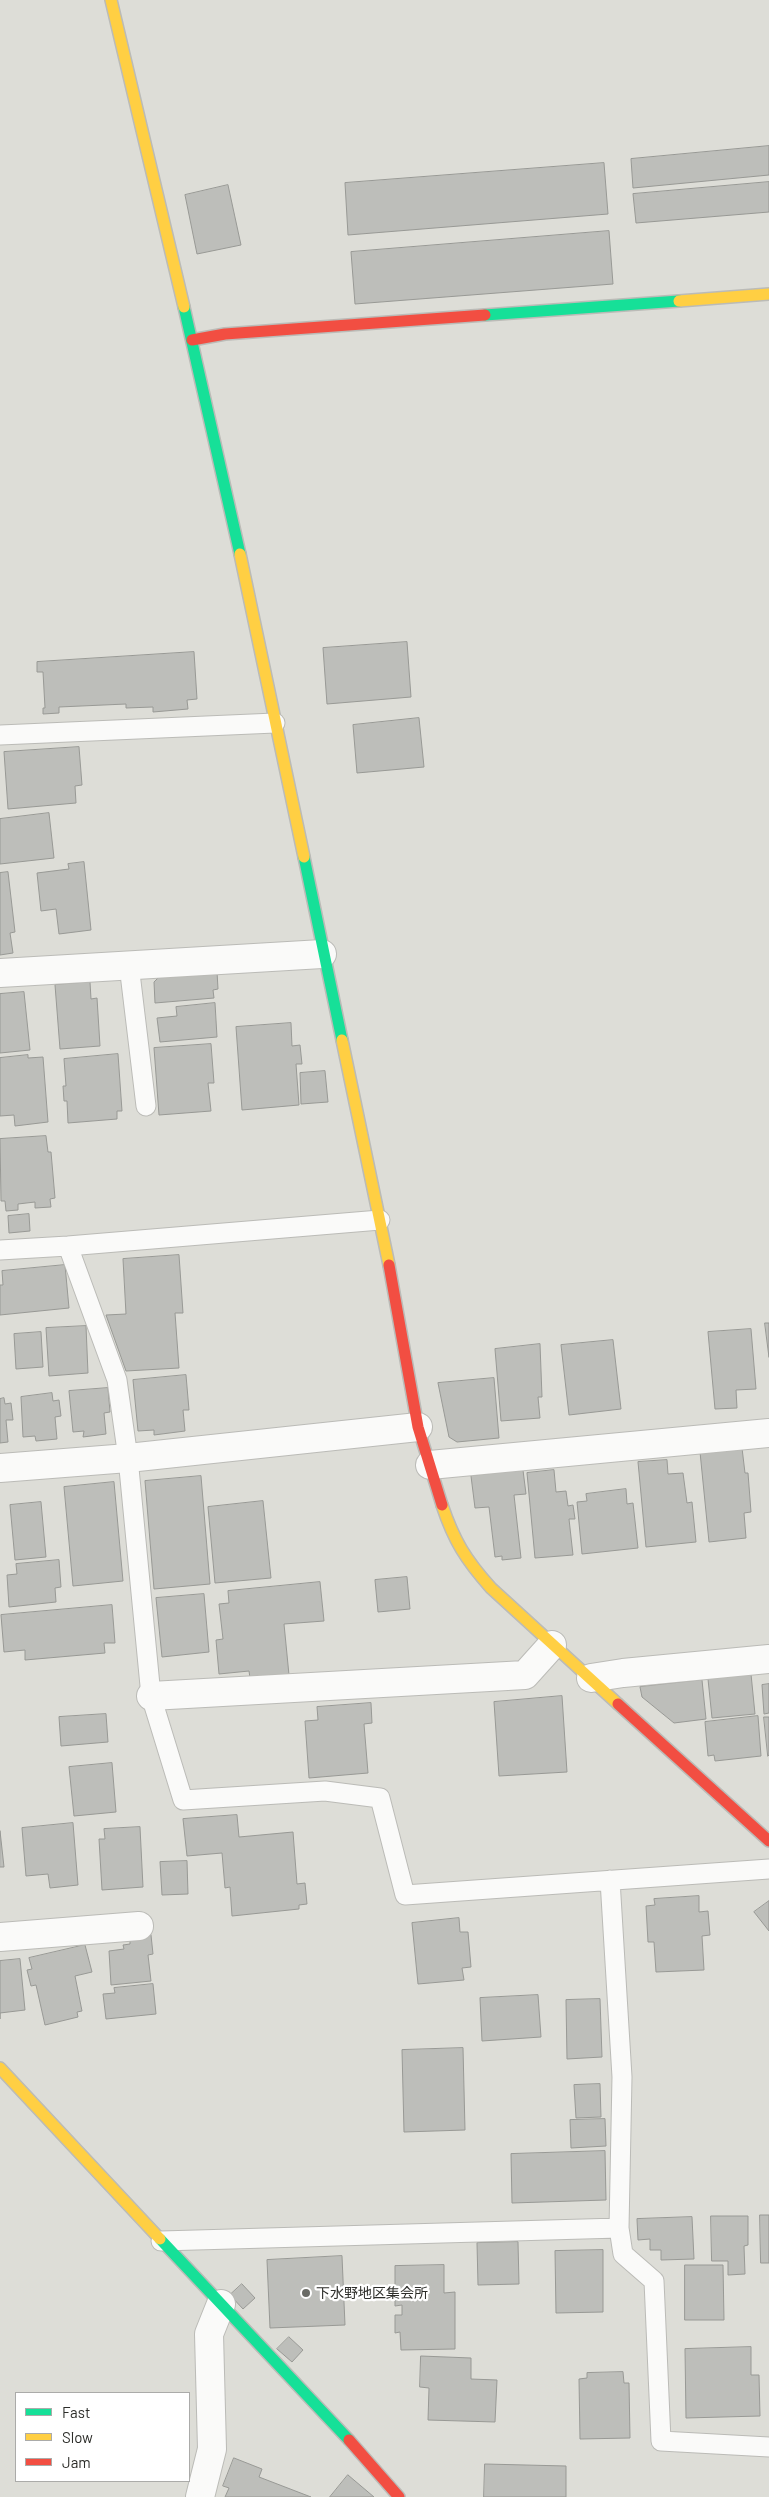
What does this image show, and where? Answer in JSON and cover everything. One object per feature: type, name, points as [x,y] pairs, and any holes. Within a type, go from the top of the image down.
[{"type":"street","points":[[111,0],[192,340],[275,723],[322,954],[380,1220],[418,1427],[455,1541],[474,1569],[491,1588],[769,1841]]},
{"type":"street","points":[[192,340],[225,334],[769,294]]},
{"type":"street","points":[[0,973],[322,954]]},
{"type":"street","points":[[0,1468],[128,1458],[418,1427]]},
{"type":"street","points":[[430,1465],[769,1433]]},
{"type":"street","points":[[151,1696],[525,1675],[552,1645]]},
{"type":"street","points":[[591,1678],[769,1658]]},
{"type":"street","points":[[0,1937],[139,1926]]},
{"type":"street","points":[[0,2068],[399,2497]]},
{"type":"street","points":[[200,2497],[212,2449],[209,2334],[221,2304]]},
{"type":"lane","points":[[0,735],[275,723]]},
{"type":"lane","points":[[129,965],[146,1106]]},
{"type":"lane","points":[[0,1250],[380,1220]]},
{"type":"lane","points":[[68,1246],[117,1380],[128,1458],[151,1696],[183,1800],[325,1791],[380,1798],[405,1895],[769,1869]]},
{"type":"lane","points":[[610,1880],[622,2077],[619,2228],[623,2254],[654,2281],[661,2441],[769,2447]]},
{"type":"lane","points":[[161,2241],[619,2228]]},
{"type":"building","points":[[769,146],[769,175],[633,188],[631,159]]},
{"type":"building","points":[[604,163],[608,214],[348,235],[345,183]]},
{"type":"building","points":[[769,182],[769,212],[636,223],[633,194]]},
{"type":"building","points":[[228,185],[241,245],[197,254],[185,195]]},
{"type":"building","points":[[609,231],[613,284],[355,304],[351,252]]},
{"type":"building","points":[[407,642],[411,697],[327,704],[323,648]]},
{"type":"building","points":[[194,652],[197,699],[187,700],[188,709],[153,712],[153,707],[126,708],[126,704],[59,707],[59,713],[43,714],[43,708],[45,708],[43,672],[37,672],[37,662]]},
{"type":"building","points":[[419,718],[424,767],[357,773],[353,725]]},
{"type":"building","points":[[79,747],[82,785],[75,786],[76,803],[8,809],[4,752]]},
{"type":"building","points":[[49,813],[54,858],[0,864],[0,819]]},
{"type":"building","points":[[84,862],[91,930],[59,934],[56,909],[41,911],[37,873],[69,869],[68,864]]},
{"type":"building","points":[[8,872],[15,932],[10,933],[13,953],[0,955],[0,873]]},
{"type":"building","points":[[217,971],[218,989],[213,990],[214,998],[155,1003],[154,982],[160,976]]},
{"type":"building","points":[[90,982],[91,999],[97,998],[100,1046],[60,1049],[55,985]]},
{"type":"building","points":[[24,992],[30,1050],[0,1053],[0,994]]},
{"type":"building","points":[[215,1003],[217,1037],[160,1042],[157,1018],[177,1016],[176,1007]]},
{"type":"building","points":[[291,1023],[292,1046],[300,1045],[302,1064],[296,1064],[299,1105],[242,1110],[236,1027]]},
{"type":"building","points":[[211,1044],[214,1083],[208,1083],[211,1111],[159,1115],[154,1048]]},
{"type":"building","points":[[118,1054],[122,1111],[117,1111],[117,1119],[68,1123],[67,1101],[64,1101],[63,1086],[66,1086],[64,1059]]},
{"type":"building","points":[[28,1055],[28,1058],[43,1057],[48,1122],[15,1126],[14,1115],[0,1116],[0,1058]]},
{"type":"building","points":[[325,1071],[328,1102],[301,1104],[300,1073]]},
{"type":"building","points":[[46,1136],[48,1152],[51,1152],[55,1198],[50,1199],[51,1207],[35,1208],[35,1202],[18,1204],[18,1210],[6,1211],[5,1201],[1,1201],[0,1139]]},
{"type":"building","points":[[29,1214],[30,1231],[9,1233],[8,1216]]},
{"type":"building","points":[[179,1255],[183,1313],[175,1313],[179,1368],[126,1371],[106,1315],[126,1314],[123,1259]]},
{"type":"building","points":[[65,1265],[69,1308],[0,1315],[0,1285],[3,1285],[2,1271]]},
{"type":"building","points":[[765,1323],[769,1323],[769,1357]]},
{"type":"building","points":[[86,1326],[88,1373],[49,1376],[46,1328]]},
{"type":"building","points":[[751,1329],[756,1389],[736,1390],[737,1408],[715,1409],[708,1332]]},
{"type":"building","points":[[41,1332],[43,1367],[16,1369],[14,1334]]},
{"type":"building","points":[[613,1340],[621,1409],[569,1415],[561,1345]]},
{"type":"building","points":[[540,1344],[542,1397],[538,1397],[540,1418],[501,1421],[495,1349]]},
{"type":"building","points":[[186,1375],[189,1410],[183,1410],[185,1431],[154,1435],[154,1430],[138,1431],[133,1380]]},
{"type":"building","points":[[494,1378],[499,1438],[457,1442],[449,1437],[438,1383]]},
{"type":"building","points":[[108,1388],[110,1412],[104,1413],[106,1434],[83,1437],[84,1431],[73,1432],[69,1391]]},
{"type":"building","points":[[52,1393],[53,1401],[59,1400],[61,1416],[55,1417],[57,1439],[36,1441],[35,1436],[23,1437],[21,1397]]},
{"type":"building","points":[[4,1398],[5,1404],[11,1403],[13,1420],[6,1420],[8,1442],[0,1443],[0,1399]]},
{"type":"building","points":[[742,1448],[745,1473],[748,1473],[751,1512],[744,1513],[746,1538],[709,1542],[700,1452]]},
{"type":"building","points":[[667,1460],[668,1474],[683,1473],[687,1503],[692,1502],[696,1542],[646,1547],[638,1462]]},
{"type":"building","points":[[523,1470],[526,1494],[514,1495],[521,1558],[502,1560],[502,1556],[495,1557],[489,1507],[475,1508],[471,1476]]},
{"type":"building","points":[[554,1470],[556,1492],[566,1491],[568,1506],[573,1505],[575,1519],[569,1519],[573,1555],[535,1558],[527,1473]]},
{"type":"building","points":[[201,1476],[210,1584],[154,1589],[145,1481]]},
{"type":"building","points":[[114,1482],[123,1581],[73,1586],[64,1487]]},
{"type":"building","points":[[626,1489],[627,1504],[633,1503],[638,1548],[582,1554],[577,1502],[587,1501],[586,1494]]},
{"type":"building","points":[[263,1501],[271,1578],[215,1583],[208,1507]]},
{"type":"building","points":[[41,1502],[46,1557],[15,1560],[10,1505]]},
{"type":"building","points":[[59,1560],[61,1587],[55,1588],[56,1602],[9,1607],[7,1575],[17,1574],[16,1564]]},
{"type":"building","points":[[407,1577],[410,1609],[378,1612],[375,1580]]},
{"type":"building","points":[[320,1582],[324,1621],[284,1624],[289,1675],[250,1678],[249,1671],[219,1674],[216,1640],[223,1639],[219,1604],[229,1603],[228,1591]]},
{"type":"building","points":[[204,1594],[209,1652],[162,1657],[156,1598]]},
{"type":"building","points":[[112,1605],[115,1643],[104,1643],[105,1653],[25,1660],[25,1650],[4,1652],[1,1615]]},
{"type":"building","points":[[751,1674],[755,1714],[712,1718],[708,1679]]},
{"type":"building","points":[[702,1680],[706,1719],[674,1723],[642,1697],[640,1687]]},
{"type":"building","points":[[769,1684],[769,1713],[764,1714],[762,1685]]},
{"type":"building","points":[[562,1696],[567,1772],[499,1776],[494,1702]]},
{"type":"building","points":[[371,1703],[372,1723],[364,1724],[368,1773],[309,1778],[305,1721],[318,1720],[317,1707]]},
{"type":"building","points":[[106,1714],[108,1742],[61,1746],[59,1717]]},
{"type":"building","points":[[758,1716],[761,1756],[715,1761],[714,1755],[708,1756],[705,1722]]},
{"type":"building","points":[[764,1717],[769,1717],[768,1756]]},
{"type":"building","points":[[112,1763],[116,1812],[74,1816],[69,1767]]},
{"type":"building","points":[[237,1815],[239,1837],[293,1832],[297,1884],[305,1883],[307,1904],[299,1905],[299,1909],[232,1916],[230,1887],[225,1888],[222,1853],[187,1856],[183,1819]]},
{"type":"building","points":[[73,1823],[78,1885],[50,1888],[48,1874],[26,1876],[22,1828]]},
{"type":"building","points":[[140,1827],[143,1887],[102,1890],[99,1839],[105,1839],[104,1829]]},
{"type":"building","points":[[0,1831],[4,1867],[0,1867]]},
{"type":"building","points":[[187,1861],[188,1894],[162,1895],[160,1862]]},
{"type":"building","points":[[699,1896],[699,1912],[708,1911],[710,1935],[702,1936],[704,1970],[656,1972],[654,1942],[648,1942],[646,1906],[655,1905],[654,1899]]},
{"type":"building","points":[[769,1901],[769,1931],[754,1912]]},
{"type":"building","points":[[459,1918],[460,1932],[468,1932],[471,1967],[462,1968],[464,1980],[418,1984],[412,1923]]},
{"type":"building","points":[[151,1935],[153,1954],[148,1955],[151,1981],[111,1985],[109,1951],[124,1949],[123,1945],[130,1944],[130,1937]]},
{"type":"building","points":[[85,1945],[92,1972],[75,1976],[82,2011],[77,2012],[78,2017],[45,2025],[36,1985],[31,1986],[27,1970],[32,1969],[29,1958]]},
{"type":"building","points":[[20,1959],[25,2010],[0,2013],[0,1961]]},
{"type":"building","points":[[153,1984],[156,2014],[106,2019],[103,1994],[115,1993],[114,1988]]},
{"type":"building","points":[[538,1995],[541,2037],[482,2041],[480,1998]]},
{"type":"building","points":[[600,1999],[602,2057],[567,2059],[566,2000]]},
{"type":"building","points":[[463,2048],[465,2130],[404,2132],[402,2050]]},
{"type":"building","points":[[600,2084],[601,2117],[576,2118],[574,2085]]},
{"type":"building","points":[[605,2119],[606,2146],[571,2148],[570,2120]]},
{"type":"building","points":[[605,2151],[606,2200],[512,2203],[511,2154]]},
{"type":"building","points":[[760,2215],[769,2215],[769,2263],[761,2263]]},
{"type":"building","points":[[711,2216],[748,2216],[748,2245],[744,2246],[745,2274],[728,2275],[728,2261],[712,2261]]},
{"type":"building","points":[[692,2217],[694,2259],[661,2260],[661,2250],[650,2250],[650,2239],[638,2240],[637,2219]]},
{"type":"building","points":[[518,2242],[519,2284],[478,2285],[477,2243]]},
{"type":"building","points":[[603,2250],[603,2312],[556,2313],[555,2251]]},
{"type":"building","name":"下水野地区集会所","points":[[342,2256],[345,2325],[270,2328],[267,2260]]},
{"type":"building","points":[[444,2265],[444,2293],[455,2292],[455,2349],[401,2350],[400,2332],[395,2333],[395,2315],[402,2315],[402,2305],[395,2306],[395,2266]]},
{"type":"building","points":[[685,2265],[723,2265],[724,2320],[685,2320]]},
{"type":"building","points":[[242,2284],[255,2298],[243,2309],[230,2295]]},
{"type":"building","points":[[289,2337],[303,2350],[292,2362],[277,2349]]},
{"type":"building","points":[[751,2347],[751,2375],[759,2375],[760,2416],[686,2418],[685,2349]]},
{"type":"building","points":[[421,2356],[471,2358],[471,2379],[497,2380],[495,2422],[428,2420],[429,2388],[420,2387]]},
{"type":"building","points":[[623,2372],[624,2383],[629,2383],[630,2438],[580,2439],[579,2379],[587,2378],[587,2373]]},
{"type":"building","points":[[234,2458],[262,2469],[259,2477],[311,2497],[225,2497],[229,2488],[223,2486]]},
{"type":"building","points":[[485,2464],[566,2466],[566,2497],[484,2497]]},
{"type":"building","points":[[348,2475],[374,2497],[330,2497]]},
{"type":"traffic: fast","points":[[485,315],[679,301]]},
{"type":"traffic: fast","points":[[184,307],[240,554]]},
{"type":"traffic: fast","points":[[304,857],[342,1040]]},
{"type":"traffic: fast","points":[[160,2239],[349,2440]]},
{"type":"traffic: slow","points":[[111,0],[184,307]]},
{"type":"traffic: slow","points":[[679,301],[769,294]]},
{"type":"traffic: slow","points":[[240,554],[304,857]]},
{"type":"traffic: slow","points":[[342,1040],[389,1265]]},
{"type":"traffic: slow","points":[[442,1505],[451,1529],[462,1550],[491,1588],[618,1704]]},
{"type":"traffic: slow","points":[[0,2068],[160,2239]]},
{"type":"traffic: jam","points":[[192,340],[225,334],[485,315]]},
{"type":"traffic: jam","points":[[389,1265],[418,1427],[442,1505]]},
{"type":"traffic: jam","points":[[618,1704],[769,1841]]},
{"type":"traffic: jam","points":[[349,2440],[399,2497]]},
{"type":"place","name":"下水野地区集会所","points":[[306,2293]]}]
